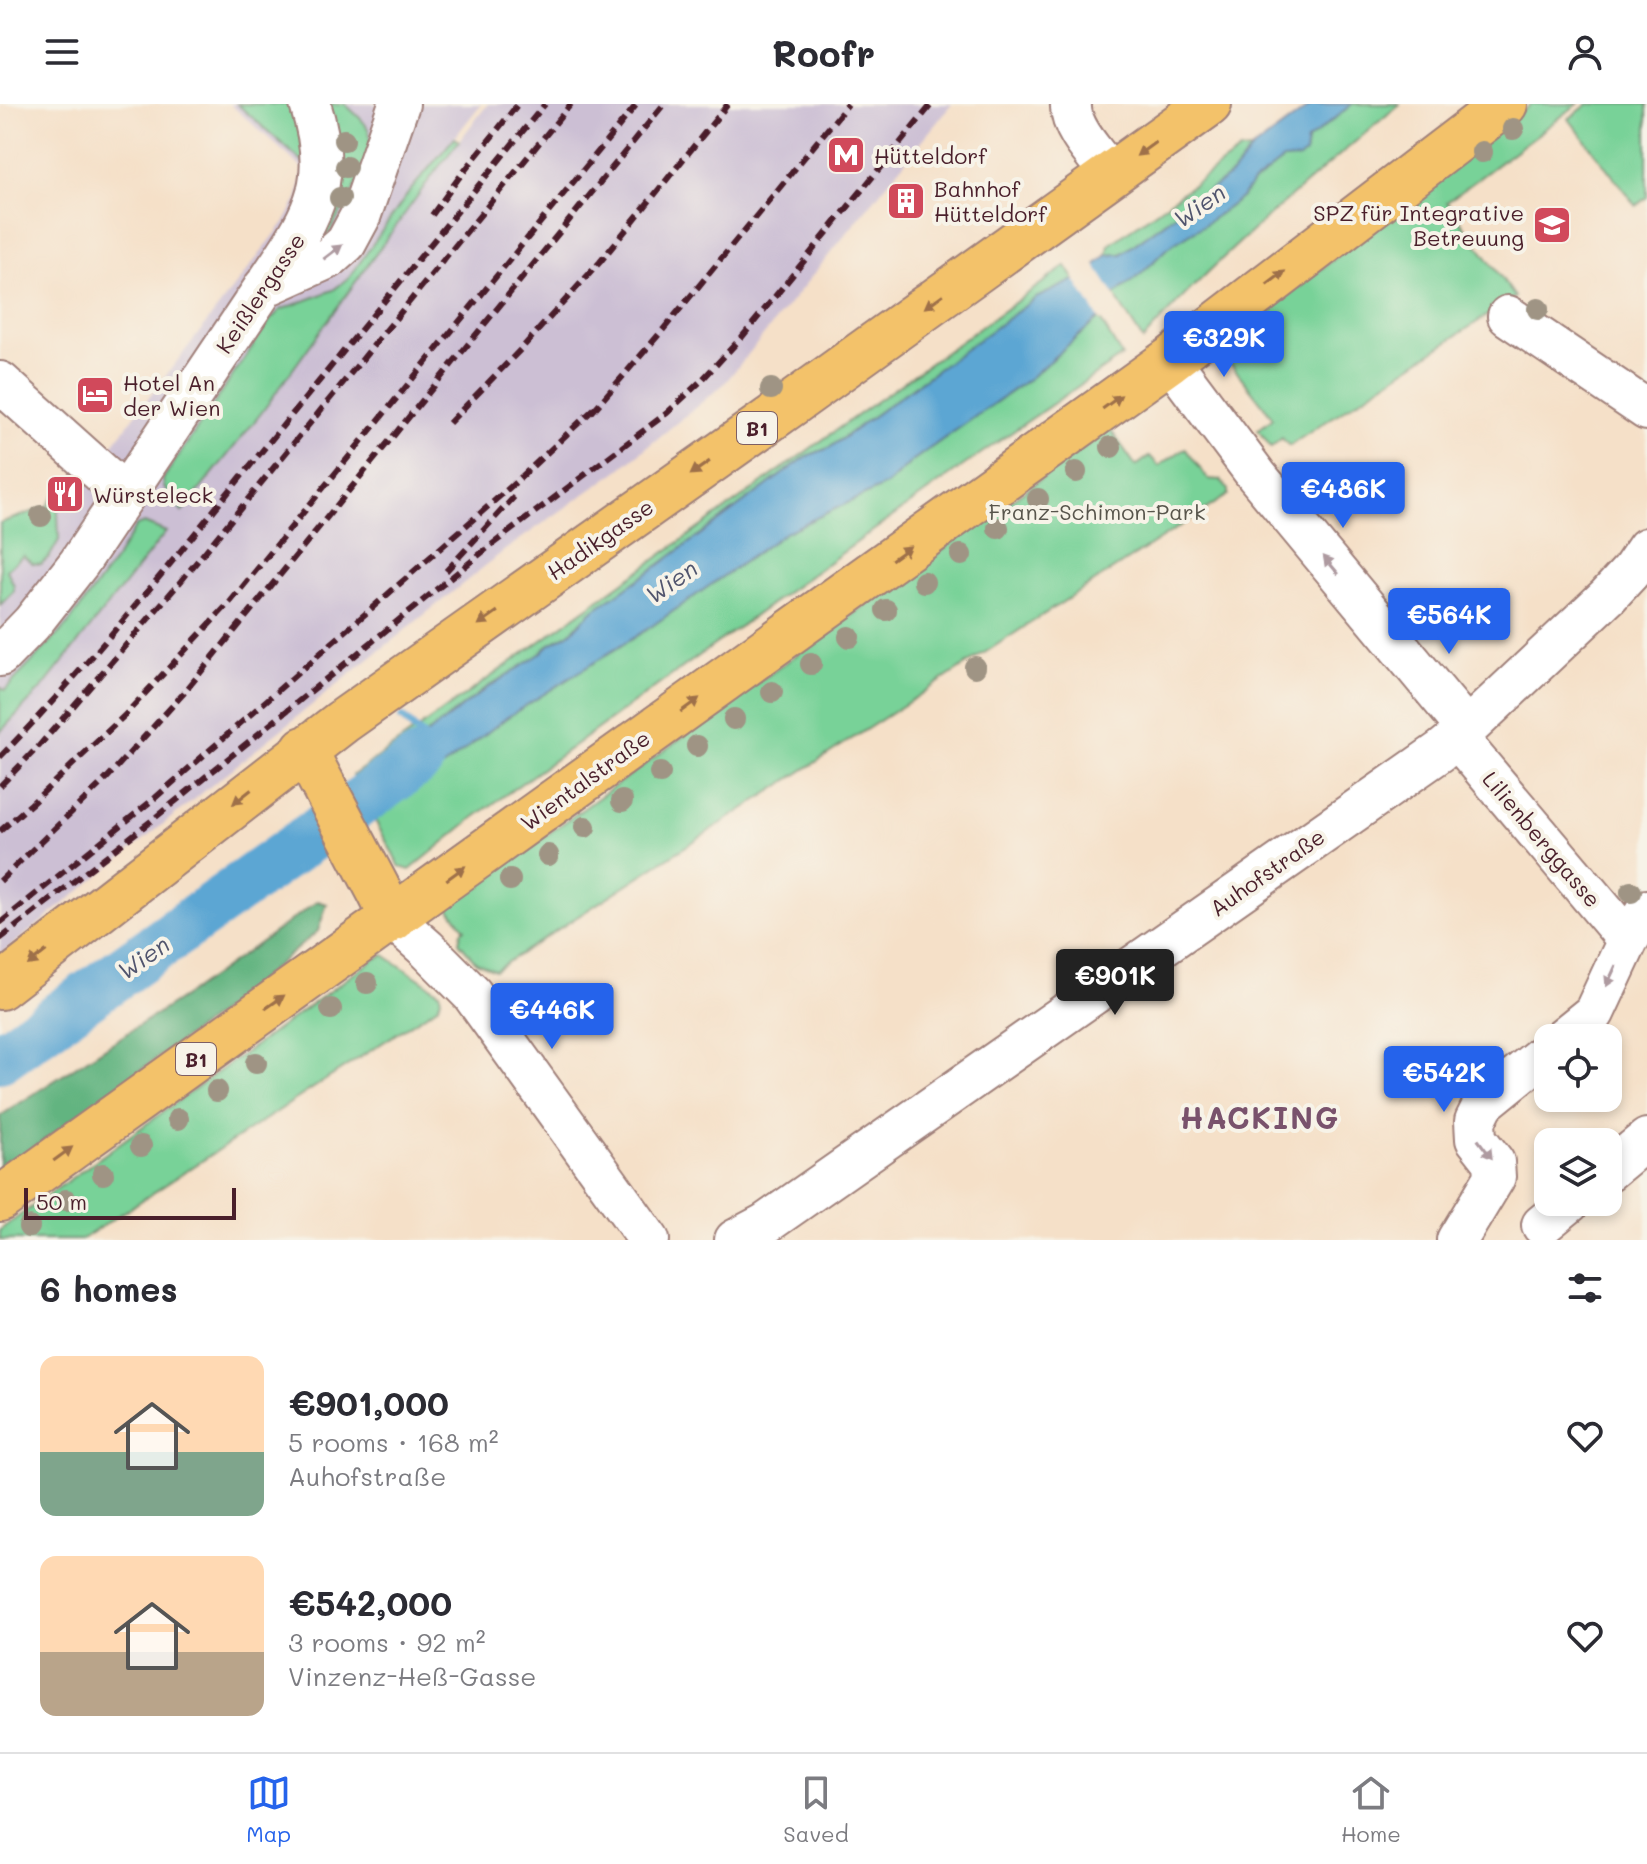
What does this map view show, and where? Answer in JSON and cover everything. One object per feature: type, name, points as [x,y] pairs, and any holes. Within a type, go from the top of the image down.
[{"type":"main road","name":"Hadikgasse","points":[[0,987],[793,403],[1209,104]]},
{"type":"main road","name":"B1","points":[[1170,360],[1505,104]]},
{"type":"main road","name":"Wientalstraße","points":[[0,1199],[386,905],[1170,360]]},
{"type":"main road","points":[[308,758],[386,905]]},
{"type":"street","name":"Keißlergasse","points":[[0,656],[63,584],[298,238],[317,200],[321,182],[320,139],[310,104]]},
{"type":"street","points":[[264,287],[329,258],[346,243],[360,217],[399,104]]},
{"type":"street","points":[[1071,104],[1070,113],[1082,138],[1111,174]]},
{"type":"street","points":[[1508,316],[1647,410]]},
{"type":"street","name":"Lilienberggasse","points":[[1170,360],[1257,476],[1462,734],[1637,925]]},
{"type":"street","points":[[0,382],[125,494]]},
{"type":"street","name":"Auhofstraße","points":[[759,1235],[1462,734],[1608,596],[1642,568]]},
{"type":"street","points":[[386,905],[472,994],[649,1240]]},
{"type":"street","points":[[1580,1024],[1594,1013],[1637,925]]},
{"type":"street","points":[[1457,1240],[1495,1177],[1494,1162],[1476,1139],[1475,1121],[1484,1103],[1534,1062]]},
{"type":"street","points":[[1622,1160],[1647,1139]]},
{"type":"shaded area","points":[[230,104],[481,104],[455,137],[459,141],[488,104],[952,104],[724,384],[619,470],[505,550],[0,955],[0,523],[47,507],[60,487],[80,487],[286,220],[298,197],[303,169]]},
{"type":"green space","points":[[237,104],[295,104],[306,165]]},
{"type":"green space","points":[[325,104],[345,104],[365,124],[370,138],[365,166],[328,235],[324,233],[327,222]]},
{"type":"green space","points":[[1352,104],[1400,104],[1235,247],[1143,340],[1114,295],[1167,248],[1242,197],[1251,184],[1283,160],[1305,154],[1307,141]]},
{"type":"green space","points":[[1532,104],[1578,104],[1447,202],[1515,297],[1289,446],[1282,438],[1271,447],[1258,430],[1273,418],[1219,349]]},
{"type":"green space","points":[[1588,104],[1647,104],[1647,197],[1636,206],[1569,119]]},
{"type":"green space","points":[[454,138],[459,141],[262,412],[182,512],[164,487],[163,479],[271,319],[280,310],[333,290],[349,278],[409,192]]},
{"type":"green space","points":[[1251,150],[1232,174],[1121,254],[1107,255],[1109,245],[1240,151]]},
{"type":"green space","points":[[1066,266],[1075,280],[1036,298],[829,448],[807,456],[591,612],[570,633],[486,688],[358,787],[353,775]]},
{"type":"green space","points":[[1099,318],[1122,356],[963,466],[476,816],[410,870],[400,867],[371,813],[448,763],[506,718],[652,626],[786,532],[888,484],[912,461],[1029,379]]},
{"type":"green space","name":"Franz-Schimon-Park","points":[[1110,429],[1136,466],[1150,456],[1159,466],[1185,448],[1208,479],[1221,480],[1228,495],[495,970],[476,962],[459,942],[465,929],[448,906]]},
{"type":"green space","points":[[60,487],[59,540],[41,564],[32,563],[23,555],[7,570],[14,591],[0,605],[0,523],[47,507]]},
{"type":"green space","points":[[144,523],[166,532],[43,687],[0,732],[0,687],[5,690],[68,624],[136,526]]},
{"type":"green space","points":[[318,901],[327,904],[318,931],[221,1012],[0,1172],[0,1116],[195,989]]},
{"type":"green space","points":[[384,955],[439,992],[441,1000],[437,1007],[81,1240],[0,1240],[0,1230],[374,959]]},
{"type":"water","points":[[1313,104],[1352,104],[1307,141],[1305,154],[1299,159],[1283,160],[1251,184],[1242,197],[1167,248],[1114,295],[1099,318],[1030,378],[912,461],[888,484],[786,532],[652,626],[506,718],[448,763],[371,812],[358,787],[487,688],[570,633],[591,612],[807,456],[829,448],[1036,298],[1083,276],[1107,255],[1121,254],[1232,174],[1251,150]]},
{"type":"pier","points":[[1093,262],[1117,299],[1101,322],[1073,277]]},
{"type":"waterway","points":[[402,718],[431,744]]},
{"type":"waterway","name":"Wien","points":[[0,1058],[419,760]]},
{"type":"railway","points":[[432,215],[518,104]]},
{"type":"railway","points":[[0,757],[128,615],[545,104]]},
{"type":"railway","points":[[0,786],[39,746],[181,581],[571,104]]},
{"type":"railway","points":[[0,831],[124,716],[231,601],[637,104]]},
{"type":"railway","points":[[0,881],[107,778],[183,694],[664,104]]},
{"type":"railway","points":[[449,423],[600,262],[728,104]]},
{"type":"railway","points":[[592,412],[848,104]]},
{"type":"railway","points":[[0,939],[151,821],[490,546],[667,413],[742,337],[932,104]]},
{"type":"railway","points":[[0,923],[155,798],[517,481],[599,404]]},
{"type":"railway","points":[[446,571],[514,497]]},
{"type":"place","name":"Hütteldorf","points":[[846,155]]},
{"type":"place","name":"Bahnhof Hütteldorf","points":[[906,201]]},
{"type":"place","name":"SPZ für Integrative Betreuung","points":[[1552,225]]},
{"type":"place","name":"Hotel An der Wien","points":[[95,395]]},
{"type":"place","name":"Würsteleck","points":[[65,494]]},
{"type":"district","name":"HACKING","points":[[1260,1117]]}]
